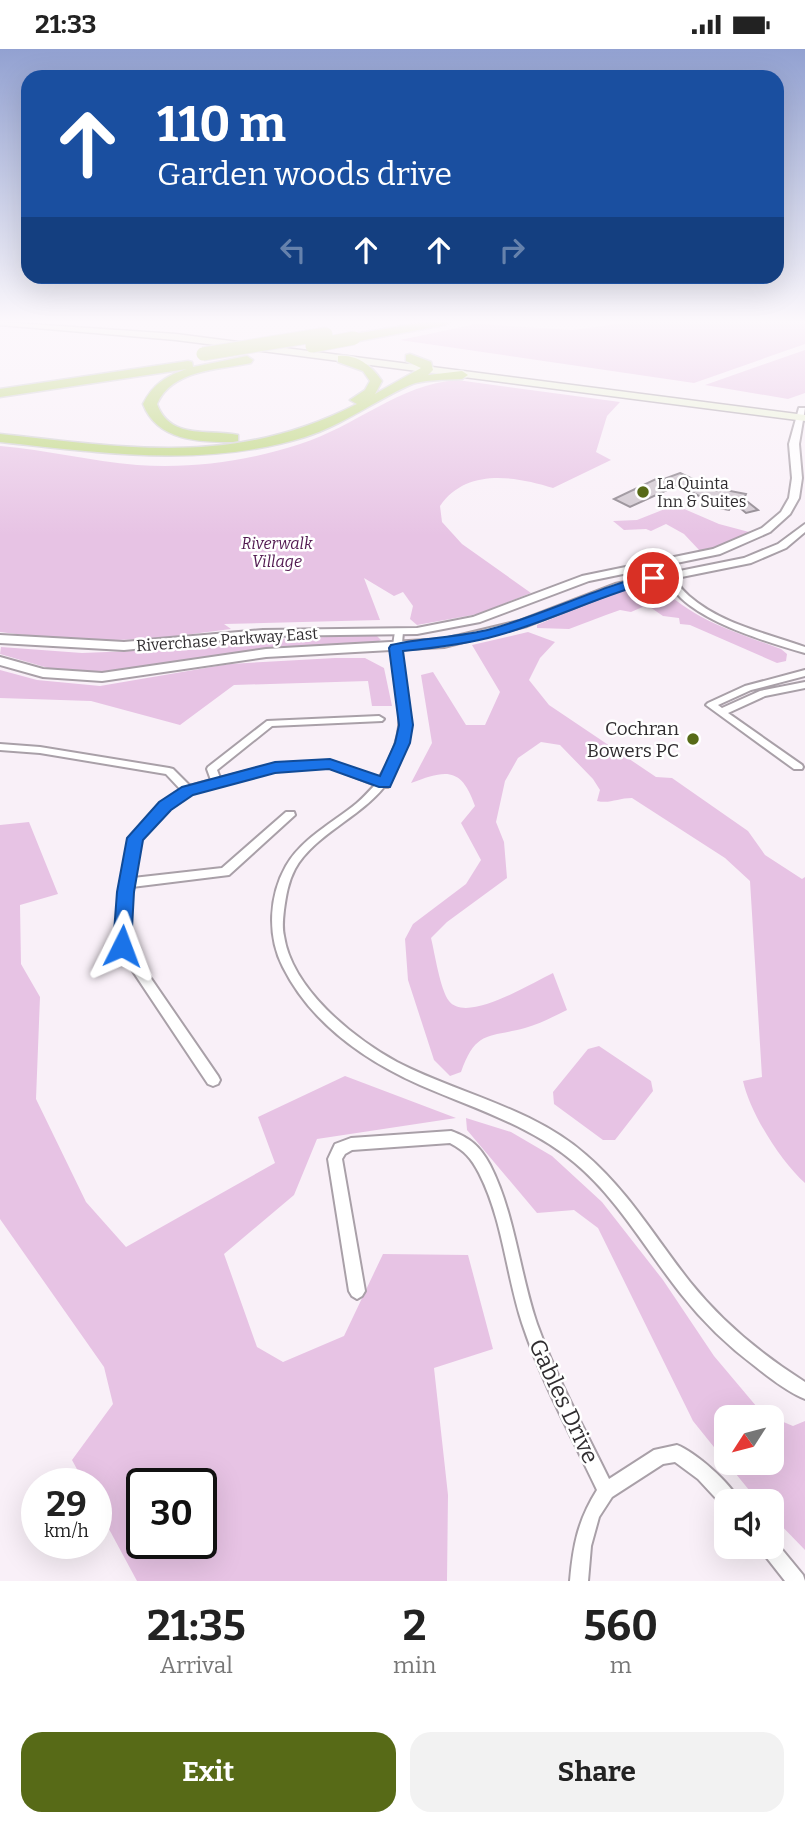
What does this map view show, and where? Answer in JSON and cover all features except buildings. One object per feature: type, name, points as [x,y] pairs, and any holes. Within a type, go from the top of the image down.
[{"type":"highway","points":[[155,393],[151,399],[154,416],[164,426],[189,435],[214,438],[277,432],[313,421],[367,393]]},
{"type":"highway","points":[[0,438],[146,453],[218,451],[304,433],[382,393]]},
{"type":"main road","points":[[624,393],[803,414]]},
{"type":"main road","points":[[661,393],[803,414]]},
{"type":"street","name":"Riverchase Parkway East","points":[[0,639],[108,646],[263,633],[399,632],[459,625],[586,578],[706,554],[734,546],[766,530],[785,514],[797,489],[794,444],[803,414]]},
{"type":"street","name":"Riverchase Parkway East","points":[[0,661],[43,673],[102,677],[266,653],[396,648],[444,643],[489,634],[619,586],[747,561],[782,546],[805,527]]},
{"type":"street","points":[[659,563],[682,596],[709,614],[805,650]]},
{"type":"street","points":[[399,632],[396,648],[406,725],[402,743],[384,783],[370,799],[319,834],[298,856],[286,875],[277,930],[285,961],[300,987],[340,1033],[374,1057],[453,1094],[519,1119],[559,1142],[582,1160],[616,1193],[705,1311],[760,1361],[805,1391]]},
{"type":"street","points":[[798,767],[711,705],[748,688],[805,673]]},
{"type":"street","points":[[721,712],[763,693],[805,685]]},
{"type":"street","points":[[217,783],[212,769],[270,723],[379,719]]},
{"type":"street","points":[[0,747],[40,750],[169,771],[188,790]]},
{"type":"street","points":[[213,1080],[122,946],[135,838],[165,806],[188,790],[275,767],[330,764],[384,783]]},
{"type":"street","points":[[128,883],[225,872],[290,815]]},
{"type":"street","name":"Gables Drive","points":[[357,1291],[335,1159],[340,1149],[351,1144],[452,1137],[468,1146],[484,1168],[498,1202],[525,1310],[546,1366],[606,1491]]},
{"type":"street","points":[[579,1581],[585,1535],[592,1513],[606,1491],[660,1456],[677,1453],[704,1473],[719,1489]]},
{"type":"street","points":[[779,1559],[797,1581]]},
{"type":"green space","name":"Riverwalk Village","points":[[406,393],[557,393],[620,402],[607,416],[596,452],[611,460],[553,488],[507,478],[477,480],[463,485],[440,506],[442,522],[462,544],[531,593],[478,614],[417,625],[410,619],[413,606],[403,592],[394,596],[364,578],[380,620],[224,624],[231,629],[153,639],[73,641],[0,632],[0,446],[137,465],[178,466],[220,462],[261,455],[320,437]]},
{"type":"green space","points":[[755,393],[804,393],[788,399]]},
{"type":"green space","points":[[675,505],[719,524],[749,532],[723,545],[700,551],[684,534],[666,524],[651,531],[624,530],[613,521],[637,520]]},
{"type":"green space","points":[[658,584],[700,616],[781,649],[787,654],[786,661],[777,663],[690,625],[680,624],[679,618],[663,616],[647,605],[631,612],[620,610],[569,629],[537,628],[537,625],[617,591]]},
{"type":"green space","points":[[528,632],[555,642],[540,658],[529,680],[549,705],[656,777],[672,778],[748,831],[765,855],[802,879],[805,877],[805,1183],[786,1163],[768,1136],[752,1107],[743,1081],[762,1077],[750,881],[725,858],[632,798],[597,801],[600,790],[593,779],[560,745],[541,742],[518,758],[505,781],[496,822],[504,842],[507,878],[447,922],[431,938],[443,988],[449,1001],[458,1007],[484,1005],[553,973],[567,1010],[531,1026],[492,1035],[478,1042],[461,1072],[450,1076],[434,1060],[408,980],[405,939],[413,924],[466,884],[481,860],[461,823],[475,806],[464,784],[458,778],[443,774],[411,783],[432,743],[421,675],[433,672],[466,725],[485,725],[500,692],[472,645]]},
{"type":"green space","points":[[377,636],[381,640],[374,643],[258,650],[99,673],[55,670],[0,654],[1,647],[82,653],[157,650],[248,640]]},
{"type":"green space","points":[[365,658],[384,668],[392,706],[372,706],[368,681],[234,685],[180,725],[91,701],[0,698],[0,670],[37,680],[100,686],[229,664]]},
{"type":"green space","points":[[29,822],[58,894],[20,905],[21,964],[40,997],[36,1099],[86,1202],[126,1247],[275,1163],[258,1117],[345,1076],[456,1118],[317,1139],[294,1195],[224,1254],[257,1347],[283,1362],[344,1336],[383,1254],[468,1255],[493,1349],[434,1368],[448,1495],[447,1581],[137,1581],[112,1535],[112,1468],[76,1468],[72,1460],[113,1404],[104,1367],[0,1219],[0,825]]},
{"type":"green space","points":[[599,1046],[651,1081],[653,1091],[615,1140],[603,1140],[554,1104],[553,1092],[588,1049]]},
{"type":"green space","points":[[466,1118],[511,1132],[552,1156],[602,1202],[663,1280],[714,1356],[755,1405],[714,1405],[714,1447],[693,1421],[598,1228],[574,1210],[537,1213],[467,1130]]},
{"type":"green space","points":[[805,1421],[805,1550],[784,1528],[784,1489],[748,1489],[737,1475],[784,1475],[784,1422],[793,1426]]},
{"type":"place","name":"La Quinta Inn & Suites","points":[[643,492]]},
{"type":"place","name":"Cochran Bowers PC","points":[[693,739]]},
{"type":"route","points":[[122,946],[125,892],[135,838],[165,806],[188,790],[275,767],[330,764],[384,783],[395,762],[406,725],[396,648],[482,636],[523,624],[619,586],[653,578]]}]
